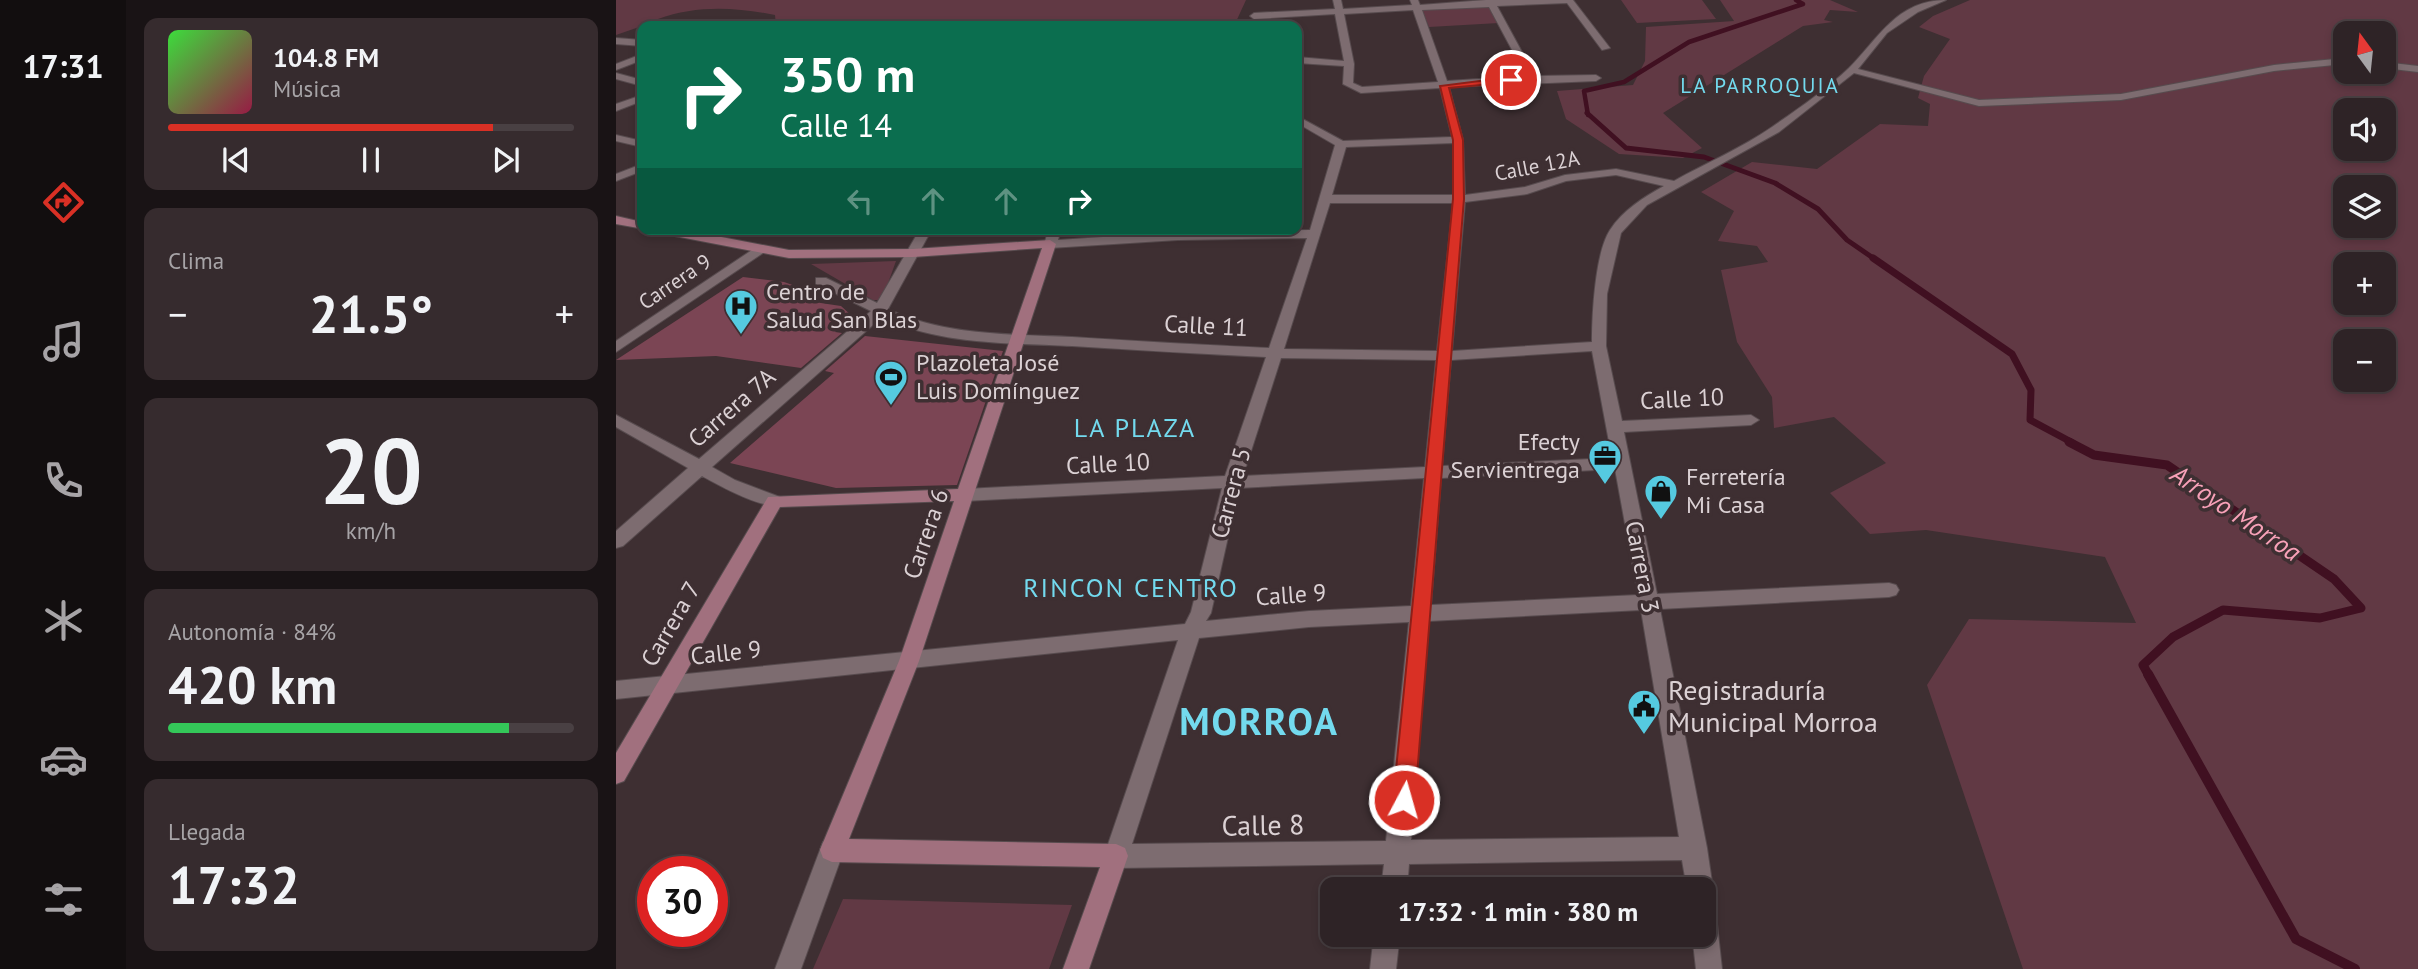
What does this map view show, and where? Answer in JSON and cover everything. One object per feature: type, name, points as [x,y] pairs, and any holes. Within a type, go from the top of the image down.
[{"type":"street","points":[[1338,0],[1349,64],[1348,84],[1352,88],[1361,90],[1532,79],[1596,78]]},
{"type":"street","points":[[1251,21],[1255,12],[1339,13],[1415,4],[1569,0],[1605,48]]},
{"type":"street","name":"Carrera 3","points":[[1699,877],[1649,601],[1599,346],[1600,294],[1615,232],[1643,202],[1775,130],[1852,70],[1884,31],[1915,10],[1942,0]]},
{"type":"street","points":[[1491,2],[1532,79]]},
{"type":"street","points":[[1396,877],[1459,199],[1458,140],[1444,86],[1415,4]]},
{"type":"street","points":[[616,41],[637,43]]},
{"type":"street","points":[[616,66],[637,59]]},
{"type":"street","points":[[1302,60],[1349,64]]},
{"type":"street","points":[[1852,70],[1979,103],[2121,97],[2274,68],[2333,62]]},
{"type":"street","points":[[2396,66],[2418,69]]},
{"type":"street","points":[[616,76],[637,82]]},
{"type":"street","points":[[616,108],[637,100]]},
{"type":"street","points":[[1302,122],[1341,144],[1458,140]]},
{"type":"street","points":[[616,138],[637,143]]},
{"type":"street","name":"Carrera 5","points":[[1076,969],[1192,629],[1201,613],[1232,482],[1315,234],[1341,144]]},
{"type":"street","points":[[616,178],[637,169]]},
{"type":"street","name":"Calle 12A","points":[[1325,199],[1459,199],[1527,190],[1565,178],[1616,172],[1672,184]]},
{"type":"street","points":[[616,220],[637,225]]},
{"type":"street","points":[[1302,234],[1315,234]]},
{"type":"street","points":[[687,235],[758,250],[802,255],[913,253],[1053,237],[1116,235]]},
{"type":"street","points":[[880,311],[923,235]]},
{"type":"street","name":"Carrera 6","points":[[832,850],[909,661],[1053,237]]},
{"type":"street","name":"Carrera 9","points":[[616,348],[758,250]]},
{"type":"street","name":"Calle 11","points":[[821,281],[880,311],[937,331],[1019,339],[1273,353],[1445,356],[1599,346]]},
{"type":"street","name":"Carrera 7A","points":[[616,541],[880,311]]},
{"type":"street","name":"Calle 10","points":[[616,420],[729,484],[774,501],[965,495],[1622,463]]},
{"type":"street","name":"Calle 10","points":[[1615,427],[1751,420]]},
{"type":"street","name":"Carrera 7","points":[[616,774],[774,501]]},
{"type":"street","name":"Calle 9","points":[[616,690],[1192,629],[1422,612],[1889,590]]},
{"type":"street","name":"Calle 8","points":[[832,850],[1116,856],[1695,848]]},
{"type":"street","points":[[788,969],[832,850]]},
{"type":"street","points":[[1382,969],[1385,947]]},
{"type":"street","points":[[1707,947],[1709,969]]},
{"type":"shaded area","points":[[616,0],[1246,0],[1236,21],[776,21],[775,15],[745,10],[701,9],[658,19],[664,21],[637,21],[637,28],[616,35]]},
{"type":"shaded area","points":[[1621,0],[1702,0],[1716,19],[1637,23]]},
{"type":"shaded area","points":[[1720,0],[1830,0],[1858,12],[1830,10],[1824,20],[1833,22],[1803,26],[1663,113],[1702,148],[1683,158],[1619,154],[1566,119],[1557,91],[1633,85],[1645,61],[1646,27],[1734,21]]},
{"type":"shaded area","points":[[1970,0],[2418,0],[2418,969],[2023,969],[1927,685],[1969,619],[2136,623],[2105,557],[1926,530],[1870,534],[1830,493],[1886,463],[1834,417],[1774,428],[1772,397],[1737,342],[1721,270],[1768,262],[1757,246],[1718,241],[1734,211],[1701,192],[1752,162],[1817,169],[1880,124],[1928,126],[1930,104],[1918,98],[1924,76],[1950,39],[1919,27],[1933,16]]},
{"type":"shaded area","points":[[1491,6],[1499,23],[1429,27],[1422,10]]},
{"type":"shaded area","points":[[896,261],[882,300],[873,300],[811,264]]},
{"type":"shaded area","points":[[843,899],[1072,905],[1049,969],[813,969]]},
{"type":"building","name":"Centro de Salud San Blas","points":[[743,277],[784,282],[807,290],[794,299],[841,306],[852,316],[835,332],[842,333],[801,368],[716,356],[616,360]]},
{"type":"building","name":"Plazoleta José Luis Domínguez","points":[[865,336],[1003,351],[957,485],[836,488],[730,463],[834,373],[825,371]]},
{"type":"waterway","name":"Arroyo Morroa","points":[[1588,114],[1584,91],[1624,82],[1689,42],[1803,4],[1796,0]]},
{"type":"waterway","name":"Arroyo Morroa","points":[[1588,114],[1626,148],[1704,157],[1775,183],[1818,209],[1847,240],[1876,260]]},
{"type":"waterway","name":"Arroyo Morroa","points":[[1873,258],[2012,354],[2031,390],[2030,420],[2073,443]]},
{"type":"waterway","name":"Arroyo Morroa","points":[[2069,442],[2094,455],[2167,465],[2334,579],[2361,608],[2320,618],[2223,610],[2173,637],[2143,665],[2149,676]]},
{"type":"waterway","name":"Arroyo Morroa","points":[[2148,674],[2296,939],[2355,969]]},
{"type":"place","name":"Centro de Salud San Blas","points":[[741,336]]},
{"type":"place","name":"Plazoleta José Luis Domínguez","points":[[891,407]]},
{"type":"place","name":"Efecty Servientrega","points":[[1605,486]]},
{"type":"place","name":"Ferretería Mi Casa","points":[[1661,521]]},
{"type":"place","name":"Registraduría Municipal Morroa","points":[[1644,736]]},
{"type":"district","name":"LA PARROQUIA","points":[[1760,86]]},
{"type":"district","name":"LA PLAZA","points":[[1135,428]]},
{"type":"district","name":"RINCON CENTRO","points":[[1131,588]]},
{"type":"district","name":"MORROA","points":[[1259,722]]},
{"type":"route","points":[[1404,800],[1459,199],[1458,140],[1444,86],[1511,80]]}]
